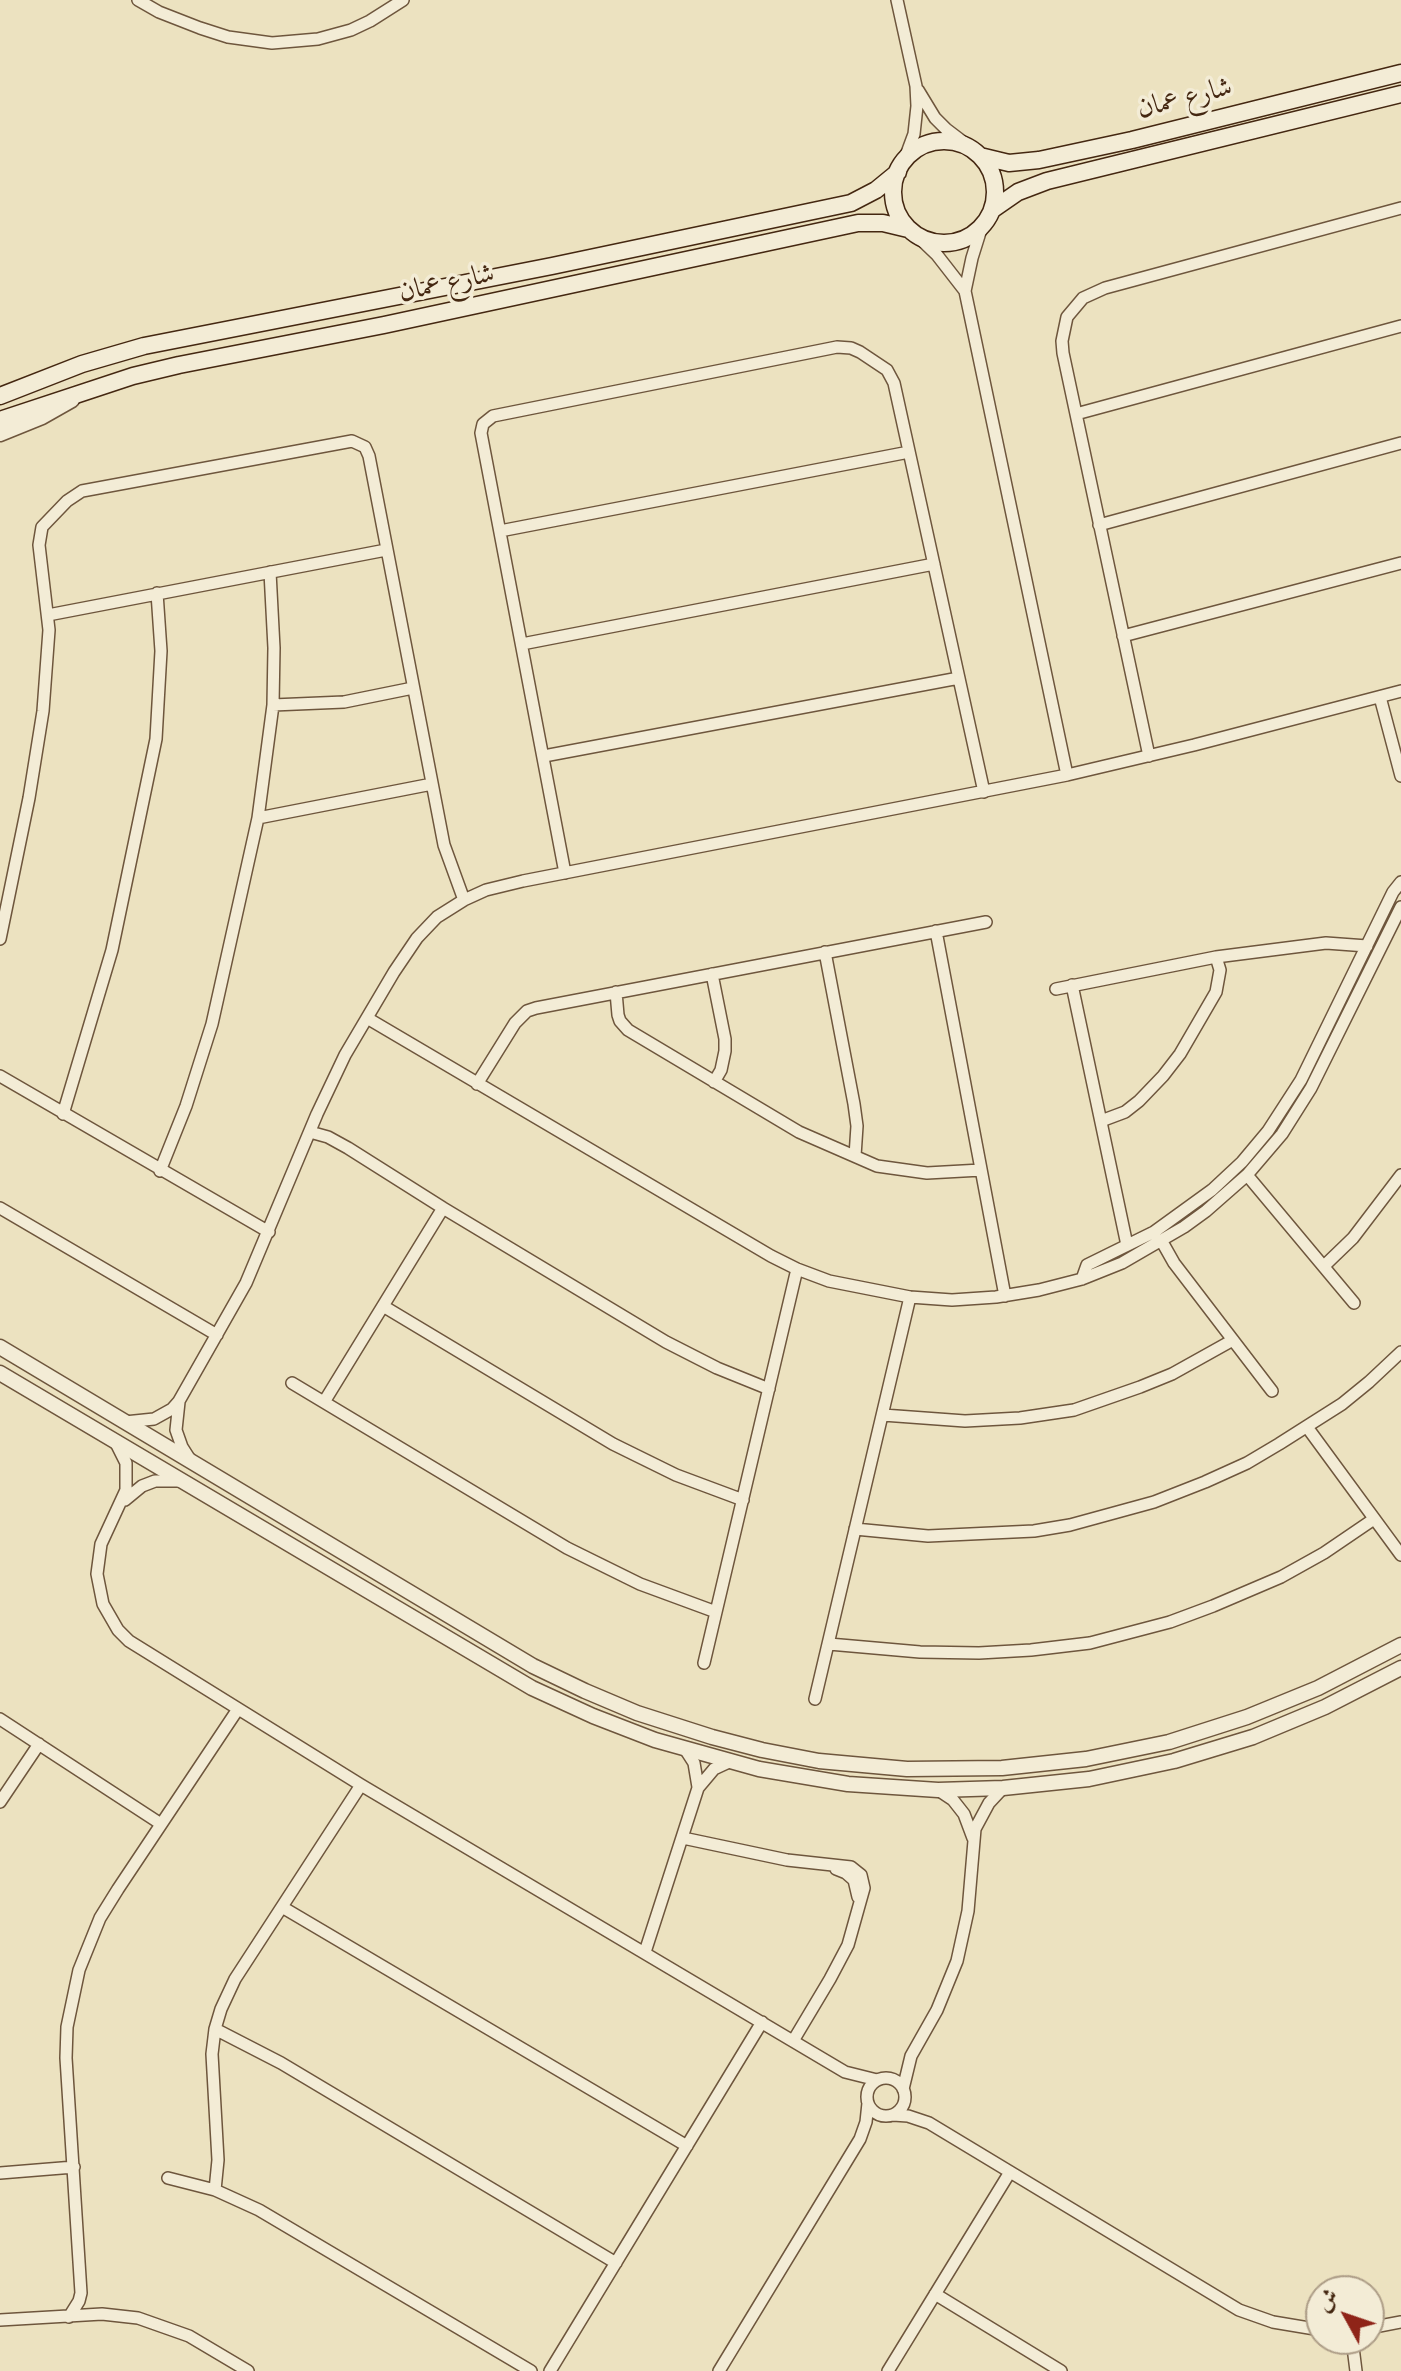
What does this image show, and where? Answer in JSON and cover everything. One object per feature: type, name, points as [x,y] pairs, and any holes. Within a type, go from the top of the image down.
[{"type":"main road","name":"شارع عمان","points":[[976,152],[1009,163],[1039,160],[1401,73]]},
{"type":"main road","name":"شارع عمان","points":[[992,210],[1018,192],[1047,181],[1401,94]]},
{"type":"main road","points":[[935,142],[959,143],[976,152],[991,172],[995,191],[992,210],[982,226],[973,234],[950,243],[926,240],[912,231],[901,219],[894,196],[901,166],[913,152],[935,142]]},
{"type":"main road","name":"شارع عمان","points":[[0,396],[82,364],[144,346],[538,269],[851,203],[876,190],[901,166]]},
{"type":"main road","name":"شارع عمان","points":[[0,420],[156,370],[384,325],[858,223],[883,223],[912,231]]},
{"type":"street","points":[[138,0],[200,28],[239,39],[272,43],[335,35],[370,21],[403,0]]},
{"type":"street","points":[[897,0],[916,86],[916,120],[901,166]]},
{"type":"street","points":[[916,86],[935,118],[976,152]]},
{"type":"street","points":[[1149,756],[1062,341],[1067,317],[1083,298],[1105,288],[1401,208]]},
{"type":"street","points":[[982,226],[965,291],[1067,775]]},
{"type":"street","points":[[912,231],[937,255],[965,291]]},
{"type":"street","points":[[1076,414],[1401,326]]},
{"type":"street","points":[[565,873],[481,433],[483,424],[489,418],[837,347],[855,350],[890,374],[894,383],[984,792]]},
{"type":"street","points":[[0,434],[59,409],[86,390]]},
{"type":"street","points":[[0,939],[37,755],[48,663],[48,615],[39,545],[40,533],[46,522],[67,501],[88,490],[352,441],[365,447],[369,456],[444,845],[464,900]]},
{"type":"street","points":[[1099,525],[1401,443]]},
{"type":"street","points":[[500,531],[909,452]]},
{"type":"street","points":[[48,615],[386,550]]},
{"type":"street","points":[[1123,636],[1401,563]]},
{"type":"street","points":[[522,644],[934,564]]},
{"type":"street","points":[[160,1171],[196,1079],[212,1024],[258,818],[273,705],[270,572]]},
{"type":"street","points":[[63,1114],[112,950],[156,739],[161,651],[157,593]]},
{"type":"street","points":[[544,756],[959,678]]},
{"type":"street","points":[[273,705],[344,702],[413,688]]},
{"type":"street","points":[[124,1422],[154,1419],[172,1409],[179,1401],[246,1283],[345,1055],[417,938],[437,917],[464,900],[486,890],[565,873],[1067,775],[1401,691]]},
{"type":"street","points":[[1380,697],[1401,776]]},
{"type":"street","points":[[258,818],[432,784]]},
{"type":"street","points":[[1082,1279],[1087,1265],[1178,1217],[1212,1190],[1262,1139],[1301,1080],[1395,888],[1401,882]]},
{"type":"street","points":[[367,1018],[797,1269],[829,1281],[910,1297],[952,1300],[1005,1296],[1082,1279],[1122,1263],[1206,1211],[1247,1175],[1282,1134],[1311,1088],[1401,907]]},
{"type":"street","points":[[477,1084],[515,1023],[527,1011],[986,922]]},
{"type":"street","points":[[936,931],[1005,1296]]},
{"type":"street","points":[[1056,989],[1216,957],[1326,943],[1367,946]]},
{"type":"street","points":[[825,952],[854,1104],[858,1143],[855,1156]]},
{"type":"street","points":[[1101,1121],[1125,1112],[1139,1101],[1180,1054],[1216,992],[1220,970],[1216,957]]},
{"type":"street","points":[[712,974],[725,1039],[721,1070],[714,1082]]},
{"type":"street","points":[[1072,985],[1127,1245]]},
{"type":"street","points":[[616,992],[618,1015],[624,1026],[799,1132],[877,1166],[940,1173],[981,1170]]},
{"type":"street","points":[[0,1076],[269,1232]]},
{"type":"street","points":[[310,1132],[348,1148],[666,1342],[717,1368],[769,1389]]},
{"type":"street","points":[[1247,1175],[1354,1303]]},
{"type":"street","points":[[1324,1266],[1353,1238],[1401,1175]]},
{"type":"street","points":[[0,1208],[217,1335]]},
{"type":"street","points":[[324,1402],[443,1208]]},
{"type":"street","points":[[1161,1240],[1174,1263],[1272,1391]]},
{"type":"street","points":[[704,1663],[797,1269]]},
{"type":"street","points":[[815,1699],[910,1297]]},
{"type":"street","points":[[383,1306],[613,1444],[676,1475],[743,1500]]},
{"type":"street","points":[[883,1415],[965,1421],[1020,1418],[1074,1410],[1172,1374],[1233,1340]]},
{"type":"street","points":[[0,1347],[508,1653],[611,1702],[712,1737],[790,1756],[878,1767],[958,1769],[1030,1766],[1086,1759],[1196,1734],[1247,1717],[1295,1699],[1401,1645]]},
{"type":"street","points":[[855,1529],[928,1536],[1034,1531],[1070,1525],[1154,1502],[1247,1463],[1307,1427],[1399,1360]]},
{"type":"street","points":[[0,1373],[532,1688],[614,1725],[729,1762],[818,1780],[908,1789],[1003,1788],[1089,1779],[1201,1754],[1300,1718],[1401,1668]]},
{"type":"street","points":[[292,1383],[567,1548],[640,1584],[716,1612]]},
{"type":"street","points":[[179,1401],[176,1420],[178,1439],[193,1462]]},
{"type":"street","points":[[1307,1427],[1401,1555]]},
{"type":"street","points":[[113,1439],[126,1463],[126,1490],[107,1530],[98,1559],[99,1589],[110,1618],[129,1641],[361,1785],[845,2072],[896,2081],[915,2110],[929,2123],[1239,2310],[1273,2322],[1305,2327]]},
{"type":"street","points":[[122,1503],[131,1493],[155,1481],[182,1481]]},
{"type":"street","points":[[829,1644],[920,1652],[979,1653],[1090,1643],[1170,1622],[1281,1577],[1374,1519]]},
{"type":"street","points":[[69,2317],[81,2293],[66,2058],[67,2027],[79,1970],[100,1918],[238,1709]]},
{"type":"street","points":[[0,1719],[161,1824]]},
{"type":"street","points":[[0,1802],[39,1744]]},
{"type":"street","points":[[645,1952],[698,1788],[697,1771],[685,1749]]},
{"type":"street","points":[[698,1788],[714,1769],[729,1762]]},
{"type":"street","points":[[908,1789],[917,1783],[955,1783],[961,1777],[958,1769]]},
{"type":"street","points":[[215,2190],[218,2160],[213,2066],[215,2029],[229,1990],[361,1785]]},
{"type":"street","points":[[719,2371],[860,2139],[866,2122],[868,2090],[911,2056],[937,2010],[957,1961],[968,1911],[973,1839],[983,1811],[1003,1788]]},
{"type":"street","points":[[938,1790],[953,1800],[964,1814],[973,1839]]},
{"type":"street","points":[[683,1838],[828,1866],[854,1880],[859,1907],[851,1935],[840,1962],[793,2041]]},
{"type":"street","points":[[282,1907],[687,2146]]},
{"type":"street","points":[[550,2371],[762,2022]]},
{"type":"street","points":[[215,2029],[273,2059],[616,2263]]},
{"type":"street","points":[[860,2139],[903,2104],[911,2056]]},
{"type":"street","points":[[845,2072],[873,2112],[908,2116],[929,2123]]},
{"type":"street","points":[[0,2173],[74,2167]]},
{"type":"street","points":[[888,2371],[1010,2172]]},
{"type":"street","points":[[168,2178],[215,2190],[282,2223],[531,2371]]},
{"type":"street","points":[[935,2294],[1061,2371]]},
{"type":"street","points":[[0,2320],[102,2314],[156,2323],[189,2336],[248,2371]]}]
